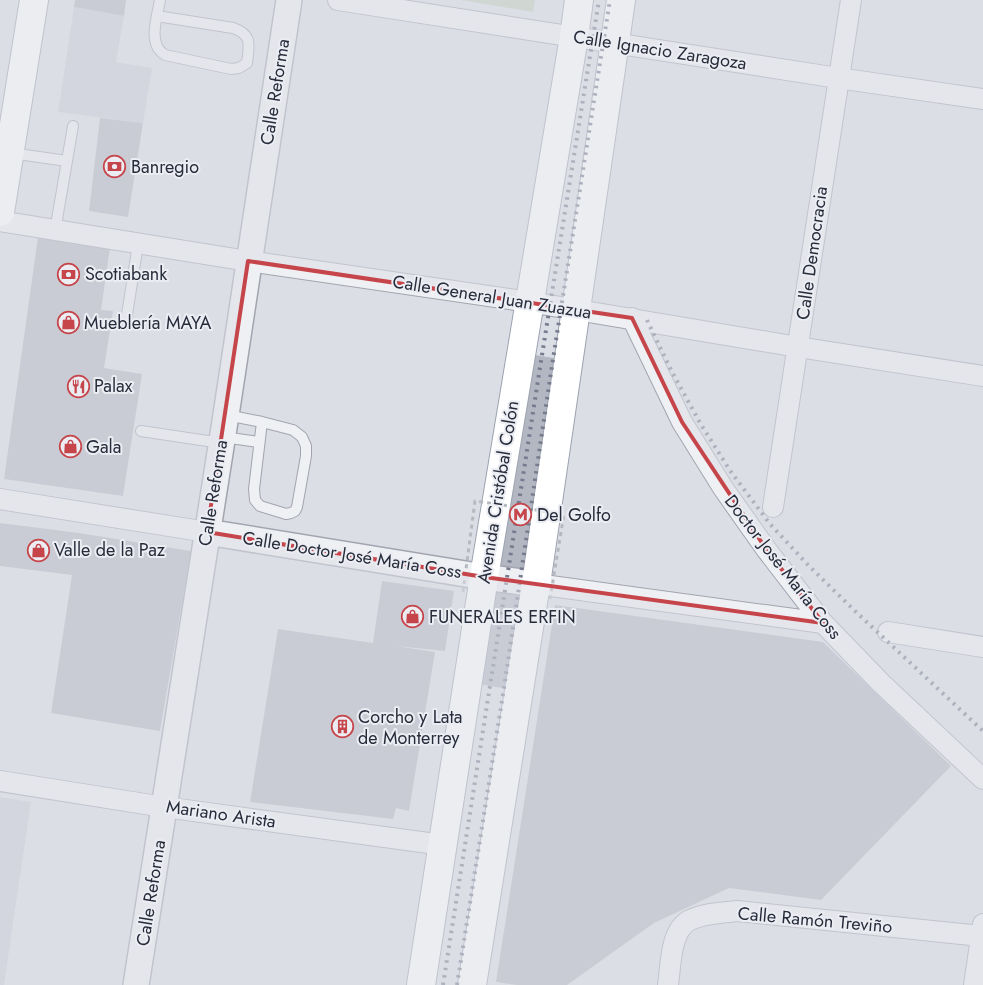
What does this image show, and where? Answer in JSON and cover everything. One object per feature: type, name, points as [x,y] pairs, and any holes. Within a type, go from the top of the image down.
[{"type":"main road","points":[[0,212],[34,0]]},
{"type":"main road","name":"Avenida Cristóbal Colón","points":[[421,985],[443,845],[474,585],[530,302],[574,37],[578,0]]},
{"type":"main road","points":[[472,985],[543,592],[575,310],[621,0]]},
{"type":"street","name":"Calle Reforma","points":[[136,985],[289,0]]},
{"type":"street","name":"Calle Ignacio Zaragoza","points":[[338,0],[983,99]]},
{"type":"street","name":"Calle Democracia","points":[[773,507],[851,0]]},
{"type":"street","name":"Calle General Juan Zuazua","points":[[0,221],[248,262],[632,318],[798,347],[983,376]]},
{"type":"street","name":"Doctor José María Coss","points":[[632,318],[682,422],[723,488],[766,549],[823,623],[881,683],[983,779]]},
{"type":"street","name":"Calle Doctor José María Coss","points":[[0,499],[207,532],[474,585],[823,623]]},
{"type":"street","points":[[888,632],[983,647]]},
{"type":"street","name":"Mariano Arista","points":[[0,781],[443,845]]},
{"type":"street","name":"Calle Ramón Treviño","points":[[668,985],[674,941],[681,929],[689,920],[710,914],[737,911],[982,930]]},
{"type":"street","points":[[974,985],[982,930]]},
{"type":"lane","points":[[157,16],[243,31],[249,40],[247,64],[231,69],[165,55],[156,46],[154,38],[157,16],[160,0]]},
{"type":"lane","points":[[55,231],[73,126]]},
{"type":"lane","points":[[10,153],[67,161]]},
{"type":"lane","points":[[126,321],[138,244]]},
{"type":"lane","points":[[141,432],[223,431],[262,422],[293,430],[302,436],[306,446],[306,456],[297,507],[291,513],[286,514],[260,506],[255,500],[254,489],[262,422]]},
{"type":"lane","points":[[223,431],[259,442]]},
{"type":"path","points":[[474,585],[475,501],[564,514],[543,592]]},
{"type":"highlighted area","points":[[248,261],[632,318],[682,422],[766,549],[823,623],[484,577],[207,532]]},
{"type":"shaded area","points":[[74,7],[124,16],[116,62],[152,68],[143,123],[58,112]]},
{"type":"shaded area","points":[[0,797],[31,802],[4,985],[0,985]]},
{"type":"green space","points":[[461,0],[535,0],[533,12]]},
{"type":"building","points":[[75,0],[126,0],[124,16],[74,7]]},
{"type":"building","name":"Banregio","points":[[100,118],[143,123],[128,217],[89,211]]},
{"type":"building","points":[[38,237],[110,248],[101,310],[113,311],[104,368],[142,374],[123,496],[4,479]]},
{"type":"building","points":[[529,354],[566,360],[514,690],[478,684]]},
{"type":"building","points":[[0,523],[79,533],[191,551],[160,731],[51,713],[72,575],[0,566]]},
{"type":"building","name":"Corcho y Lata de Monterrey","points":[[382,581],[454,591],[445,651],[396,646],[435,652],[409,811],[396,808],[393,819],[250,802],[278,629],[373,643]]},
{"type":"building","points":[[555,605],[823,642],[951,766],[821,900],[729,888],[654,923],[567,985],[517,985],[496,982]]},
{"type":"railway","points":[[443,985],[599,0]]},
{"type":"railway","points":[[457,985],[610,0]]},
{"type":"railway","points":[[647,320],[671,370],[700,423],[731,472],[770,524],[856,612],[983,731]]},
{"type":"place","name":"Banregio","points":[[115,167]]},
{"type":"place","name":"Scotiabank","points":[[69,274]]},
{"type":"place","name":"Mueblería MAYA","points":[[68,323]]},
{"type":"place","name":"Palax","points":[[78,386]]},
{"type":"place","name":"Gala","points":[[70,447]]},
{"type":"place","name":"Del Golfo","points":[[521,515]]},
{"type":"place","name":"Valle de la Paz","points":[[38,550]]},
{"type":"place","name":"FUNERALES ERFIN","points":[[413,617]]},
{"type":"place","name":"Corcho y Lata de Monterrey","points":[[342,727]]}]
